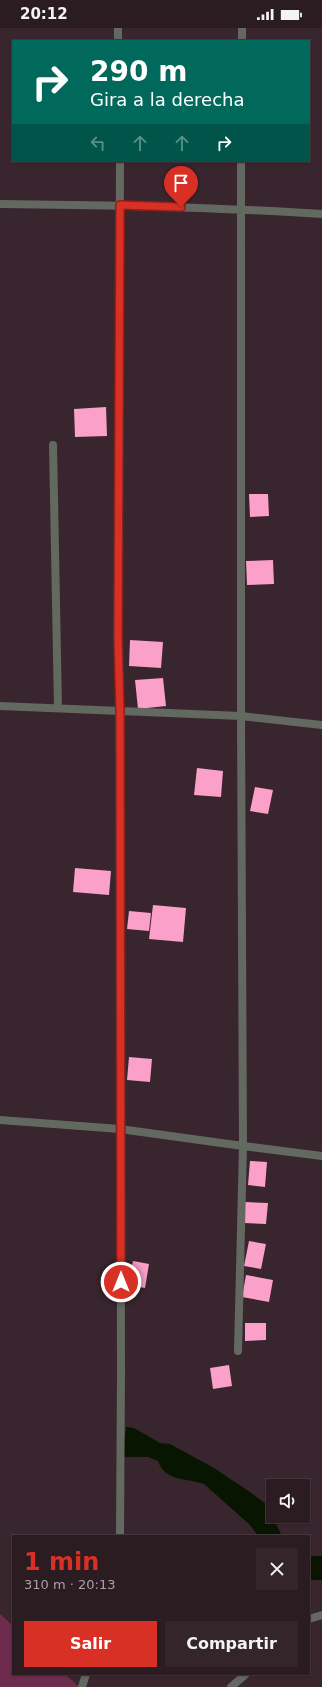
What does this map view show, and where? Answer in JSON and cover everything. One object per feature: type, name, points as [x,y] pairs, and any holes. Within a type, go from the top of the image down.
[{"type":"street","points":[[118,28],[118,40]]},
{"type":"street","points":[[242,28],[242,40]]},
{"type":"street","points":[[120,162],[118,637],[120,711],[120,1535]]},
{"type":"street","points":[[238,1350],[243,1146],[241,162]]},
{"type":"street","points":[[0,204],[120,205],[241,209],[322,214]]},
{"type":"street","points":[[53,446],[58,708]]},
{"type":"street","points":[[0,706],[241,716],[322,725]]},
{"type":"street","points":[[0,1120],[120,1129],[322,1156]]},
{"type":"street","points":[[310,1619],[322,1615]]},
{"type":"street","points":[[82,1687],[86,1675]]},
{"type":"street","points":[[231,1687],[245,1675]]},
{"type":"shaded area","points":[[126,1427],[134,1428],[160,1443],[170,1444],[214,1468],[266,1504],[266,1523],[276,1523],[282,1535],[257,1535],[250,1525],[204,1484],[171,1476],[161,1468],[158,1461],[148,1457],[125,1457],[123,1454]]},
{"type":"shaded area","points":[[310,1556],[322,1556],[322,1580],[310,1580]]},
{"type":"shaded area","points":[[0,1614],[12,1625],[12,1675],[66,1675],[79,1687],[0,1687]]},
{"type":"building","points":[[106,407],[107,436],[75,437],[74,409]]},
{"type":"building","points":[[249,494],[268,494],[269,516],[250,517]]},
{"type":"building","points":[[273,560],[274,584],[247,585],[246,561]]},
{"type":"building","points":[[130,640],[163,642],[161,668],[129,666]]},
{"type":"building","points":[[163,678],[166,706],[138,709],[135,680]]},
{"type":"building","points":[[197,768],[223,771],[221,797],[194,795]]},
{"type":"building","points":[[255,787],[273,790],[268,814],[250,811]]},
{"type":"building","points":[[75,868],[111,871],[109,895],[73,892]]},
{"type":"building","points":[[153,905],[186,908],[183,942],[149,939]]},
{"type":"building","points":[[129,911],[151,913],[149,931],[127,929]]},
{"type":"building","points":[[129,1057],[152,1059],[150,1082],[127,1080]]},
{"type":"building","points":[[250,1161],[267,1162],[265,1187],[248,1185]]},
{"type":"building","points":[[245,1202],[268,1203],[266,1224],[244,1223]]},
{"type":"building","points":[[249,1241],[266,1244],[261,1269],[244,1266]]},
{"type":"building","points":[[133,1261],[149,1264],[145,1288],[128,1285]]},
{"type":"building","points":[[246,1275],[273,1280],[269,1302],[242,1297]]},
{"type":"building","points":[[245,1323],[266,1323],[266,1340],[245,1341]]},
{"type":"building","points":[[229,1365],[232,1386],[213,1389],[210,1368]]},
{"type":"route","points":[[121,1282],[120,711],[118,637],[120,205],[181,207]]}]
